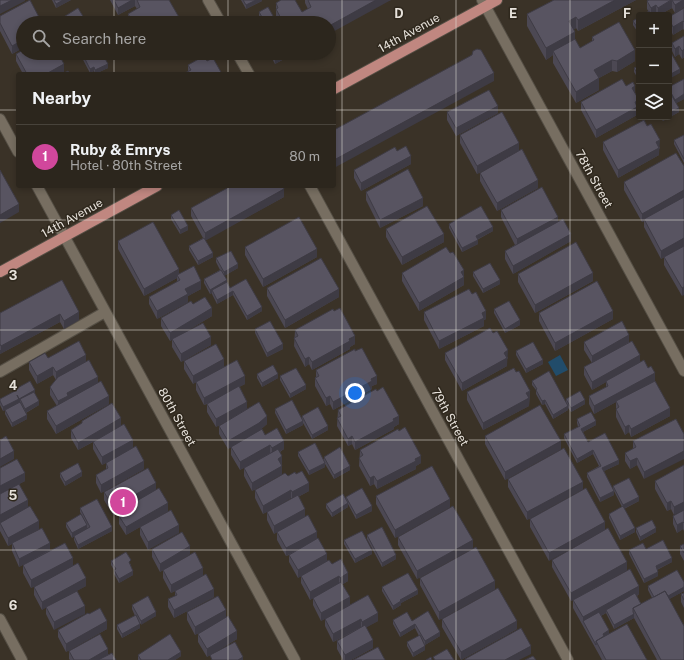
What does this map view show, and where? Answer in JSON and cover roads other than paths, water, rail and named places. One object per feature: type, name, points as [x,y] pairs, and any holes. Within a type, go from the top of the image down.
[{"type":"main road","name":"14th Avenue","points":[[336,88],[483,3],[497,0]]},
{"type":"main road","name":"14th Avenue","points":[[0,272],[153,188]]},
{"type":"street","points":[[208,0],[217,16]]},
{"type":"street","name":"78th Street","points":[[483,3],[684,371]]},
{"type":"street","points":[[241,60],[248,72]]},
{"type":"street","points":[[0,118],[16,148]]},
{"type":"street","name":"80th Street","points":[[38,188],[295,660]]},
{"type":"street","name":"79th Street","points":[[311,188],[568,660]]},
{"type":"street","points":[[0,372],[105,312]]},
{"type":"street","points":[[0,619],[22,660]]},
{"type":"water","points":[[560,355],[568,370],[556,376],[548,362]]},
{"type":"place","name":"Ruby & Emrys","points":[[123,502]]}]
